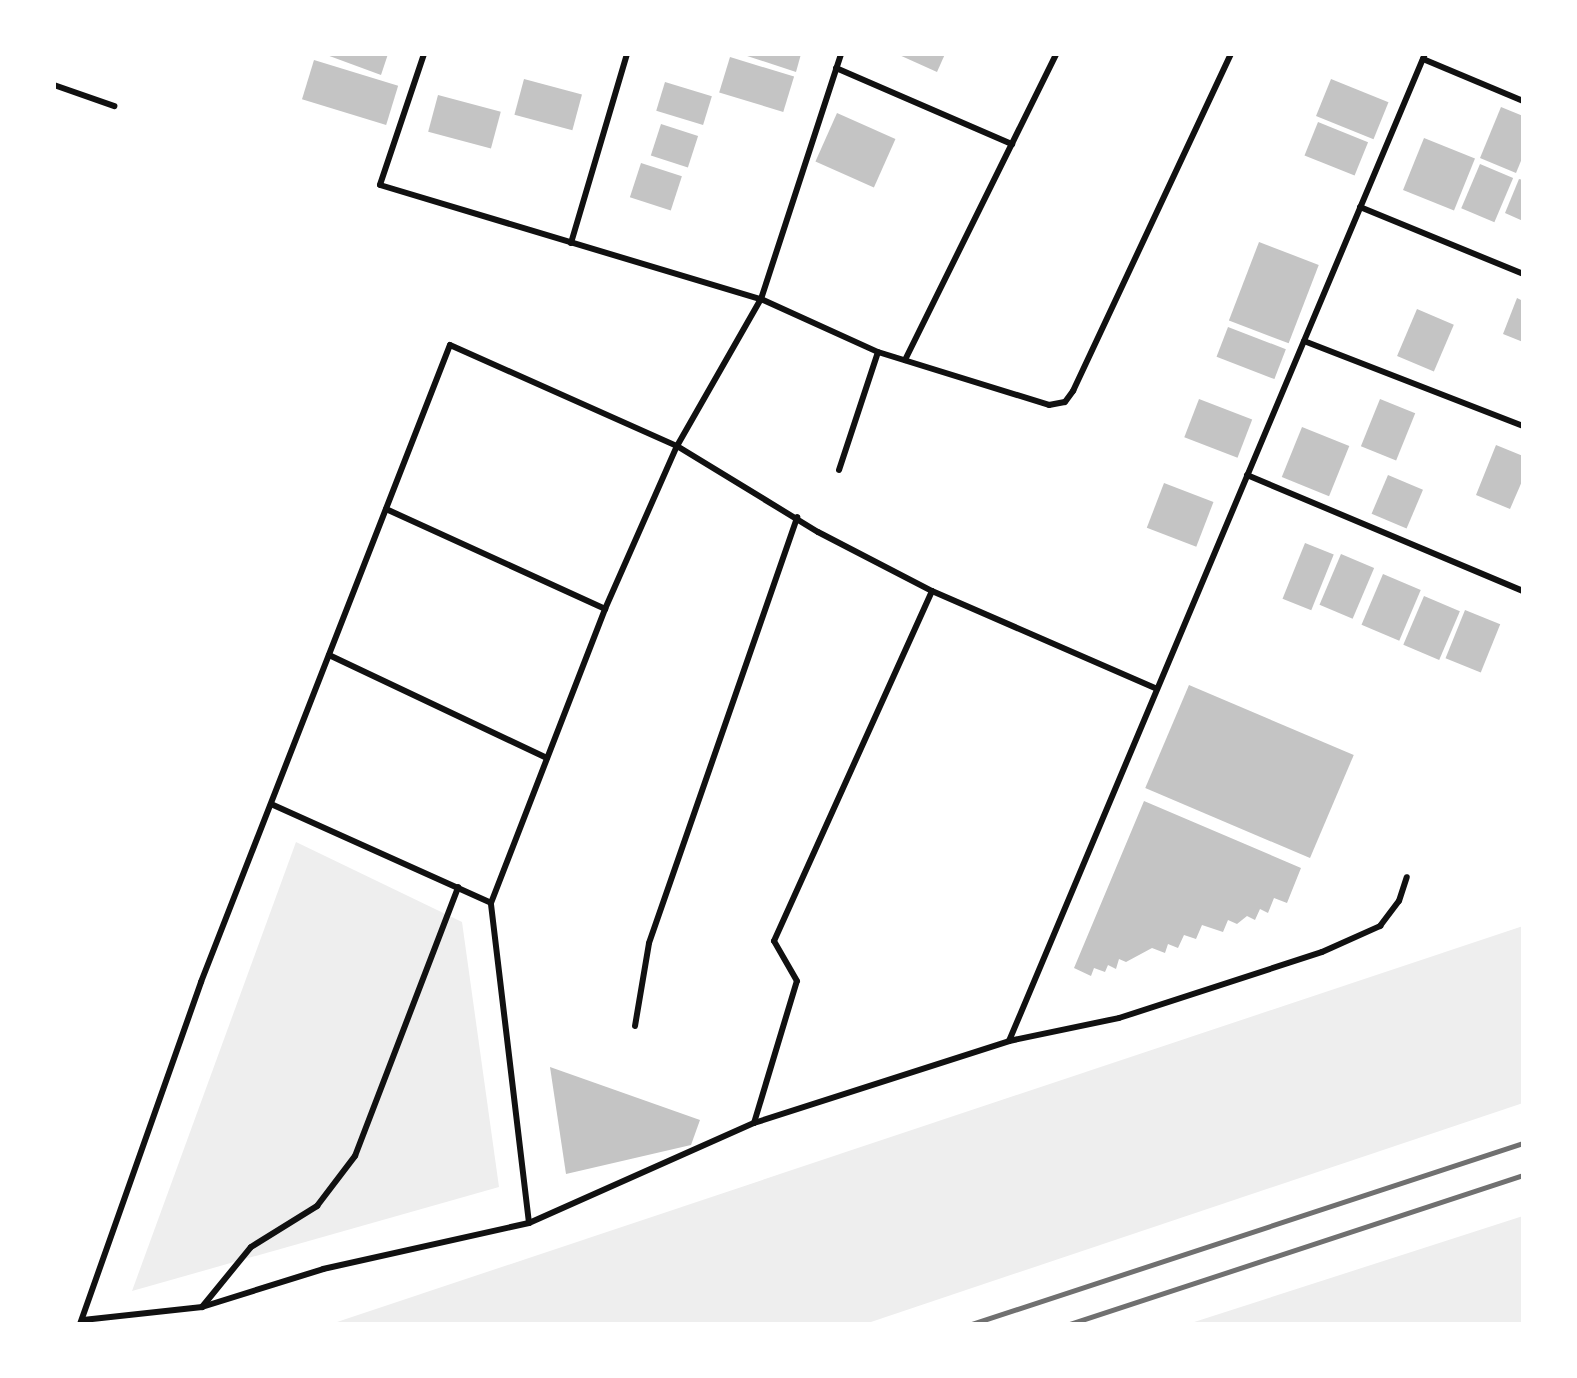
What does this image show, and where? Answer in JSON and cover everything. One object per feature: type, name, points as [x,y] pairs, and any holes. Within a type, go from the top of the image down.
[{"type":"street","points":[[424,54],[380,185],[761,299],[878,352],[1049,405],[1065,402],[1231,54]]},
{"type":"street","points":[[571,243],[627,54]]},
{"type":"street","points":[[529,1223],[491,903],[606,609],[677,446],[761,299],[841,54]]},
{"type":"street","points":[[905,360],[1056,54]]},
{"type":"street","points":[[1009,1041],[1424,57],[1523,101]]},
{"type":"street","points":[[836,68],[1012,144]]},
{"type":"street","points":[[54,85],[114,106]]},
{"type":"street","points":[[1360,207],[1523,274]]},
{"type":"street","points":[[1304,341],[1523,426]]},
{"type":"street","points":[[1157,689],[932,591],[818,532],[797,517],[677,446],[450,345],[201,982],[81,1322],[202,1307],[323,1269],[529,1223],[754,1123],[1009,1041],[1119,1018],[1322,952],[1380,926],[1399,901],[1407,877]]},
{"type":"street","points":[[839,470],[878,352]]},
{"type":"street","points":[[1247,475],[1523,591]]},
{"type":"street","points":[[386,509],[606,609]]},
{"type":"street","points":[[636,1026],[649,943],[797,517]]},
{"type":"street","points":[[754,1123],[797,981],[774,941],[932,591]]},
{"type":"street","points":[[329,655],[547,758]]},
{"type":"street","points":[[271,804],[491,903]]},
{"type":"street","points":[[202,1307],[250,1247],[317,1206],[355,1156],[458,887]]},
{"type":"shaded area","points":[[296,842],[462,922],[499,1187],[132,1291]]},
{"type":"shaded area","points":[[1523,926],[1523,1103],[865,1324],[331,1324]]},
{"type":"shaded area","points":[[1523,1216],[1523,1324],[1188,1324]]},
{"type":"building","points":[[324,54],[388,54],[381,75]]},
{"type":"building","points":[[741,54],[801,54],[796,72]]},
{"type":"building","points":[[897,54],[945,54],[937,72]]},
{"type":"building","points":[[730,57],[794,77],[783,112],[719,92]]},
{"type":"building","points":[[314,60],[398,86],[386,125],[302,99]]},
{"type":"building","points":[[524,79],[582,95],[572,130],[514,115]]},
{"type":"building","points":[[1331,79],[1388,102],[1374,139],[1316,116]]},
{"type":"building","points":[[665,82],[712,96],[703,125],[656,111]]},
{"type":"building","points":[[438,95],[501,112],[491,149],[428,132]]},
{"type":"building","points":[[1501,107],[1523,116],[1523,156],[1516,173],[1480,158]]},
{"type":"building","points":[[837,113],[895,139],[874,187],[815,161]]},
{"type":"building","points":[[1318,122],[1368,142],[1355,176],[1305,155]]},
{"type":"building","points":[[661,124],[698,136],[688,167],[651,155]]},
{"type":"building","points":[[1424,138],[1475,159],[1454,211],[1403,190]]},
{"type":"building","points":[[641,163],[682,176],[671,211],[630,197]]},
{"type":"building","points":[[1480,164],[1513,178],[1494,222],[1461,208]]},
{"type":"building","points":[[1519,179],[1523,180],[1523,221],[1505,213]]},
{"type":"building","points":[[1259,242],[1319,265],[1289,343],[1229,320]]},
{"type":"building","points":[[1517,298],[1523,301],[1523,342],[1503,334]]},
{"type":"building","points":[[1417,309],[1454,325],[1434,372],[1397,356]]},
{"type":"building","points":[[1228,327],[1286,349],[1274,379],[1217,357]]},
{"type":"building","points":[[1199,399],[1252,419],[1238,458],[1184,437]]},
{"type":"building","points":[[1380,399],[1415,413],[1396,461],[1361,446]]},
{"type":"building","points":[[1302,427],[1349,446],[1329,496],[1282,477]]},
{"type":"building","points":[[1496,445],[1523,456],[1523,479],[1510,509],[1476,495]]},
{"type":"building","points":[[1388,475],[1423,490],[1407,529],[1372,514]]},
{"type":"building","points":[[1164,483],[1213,502],[1196,547],[1147,528]]},
{"type":"building","points":[[1305,543],[1334,555],[1311,610],[1283,599]]},
{"type":"building","points":[[1341,554],[1374,568],[1353,619],[1320,605]]},
{"type":"building","points":[[1383,574],[1421,590],[1399,641],[1362,625]]},
{"type":"building","points":[[1424,596],[1460,611],[1439,660],[1403,645]]},
{"type":"building","points":[[1465,610],[1500,624],[1481,672],[1446,658]]},
{"type":"building","points":[[1189,685],[1354,755],[1310,858],[1145,788]]},
{"type":"building","points":[[1144,801],[1301,868],[1287,903],[1274,898],[1268,913],[1260,909],[1255,920],[1247,916],[1237,924],[1228,920],[1223,932],[1202,925],[1196,939],[1184,935],[1178,948],[1168,944],[1165,953],[1152,948],[1126,962],[1119,959],[1116,969],[1108,965],[1105,972],[1094,968],[1091,976],[1074,968]]},
{"type":"building","points":[[550,1067],[700,1120],[691,1145],[566,1174]]},
{"type":"railway","points":[[972,1324],[1523,1143]]},
{"type":"railway","points":[[1070,1324],[1523,1175]]}]
